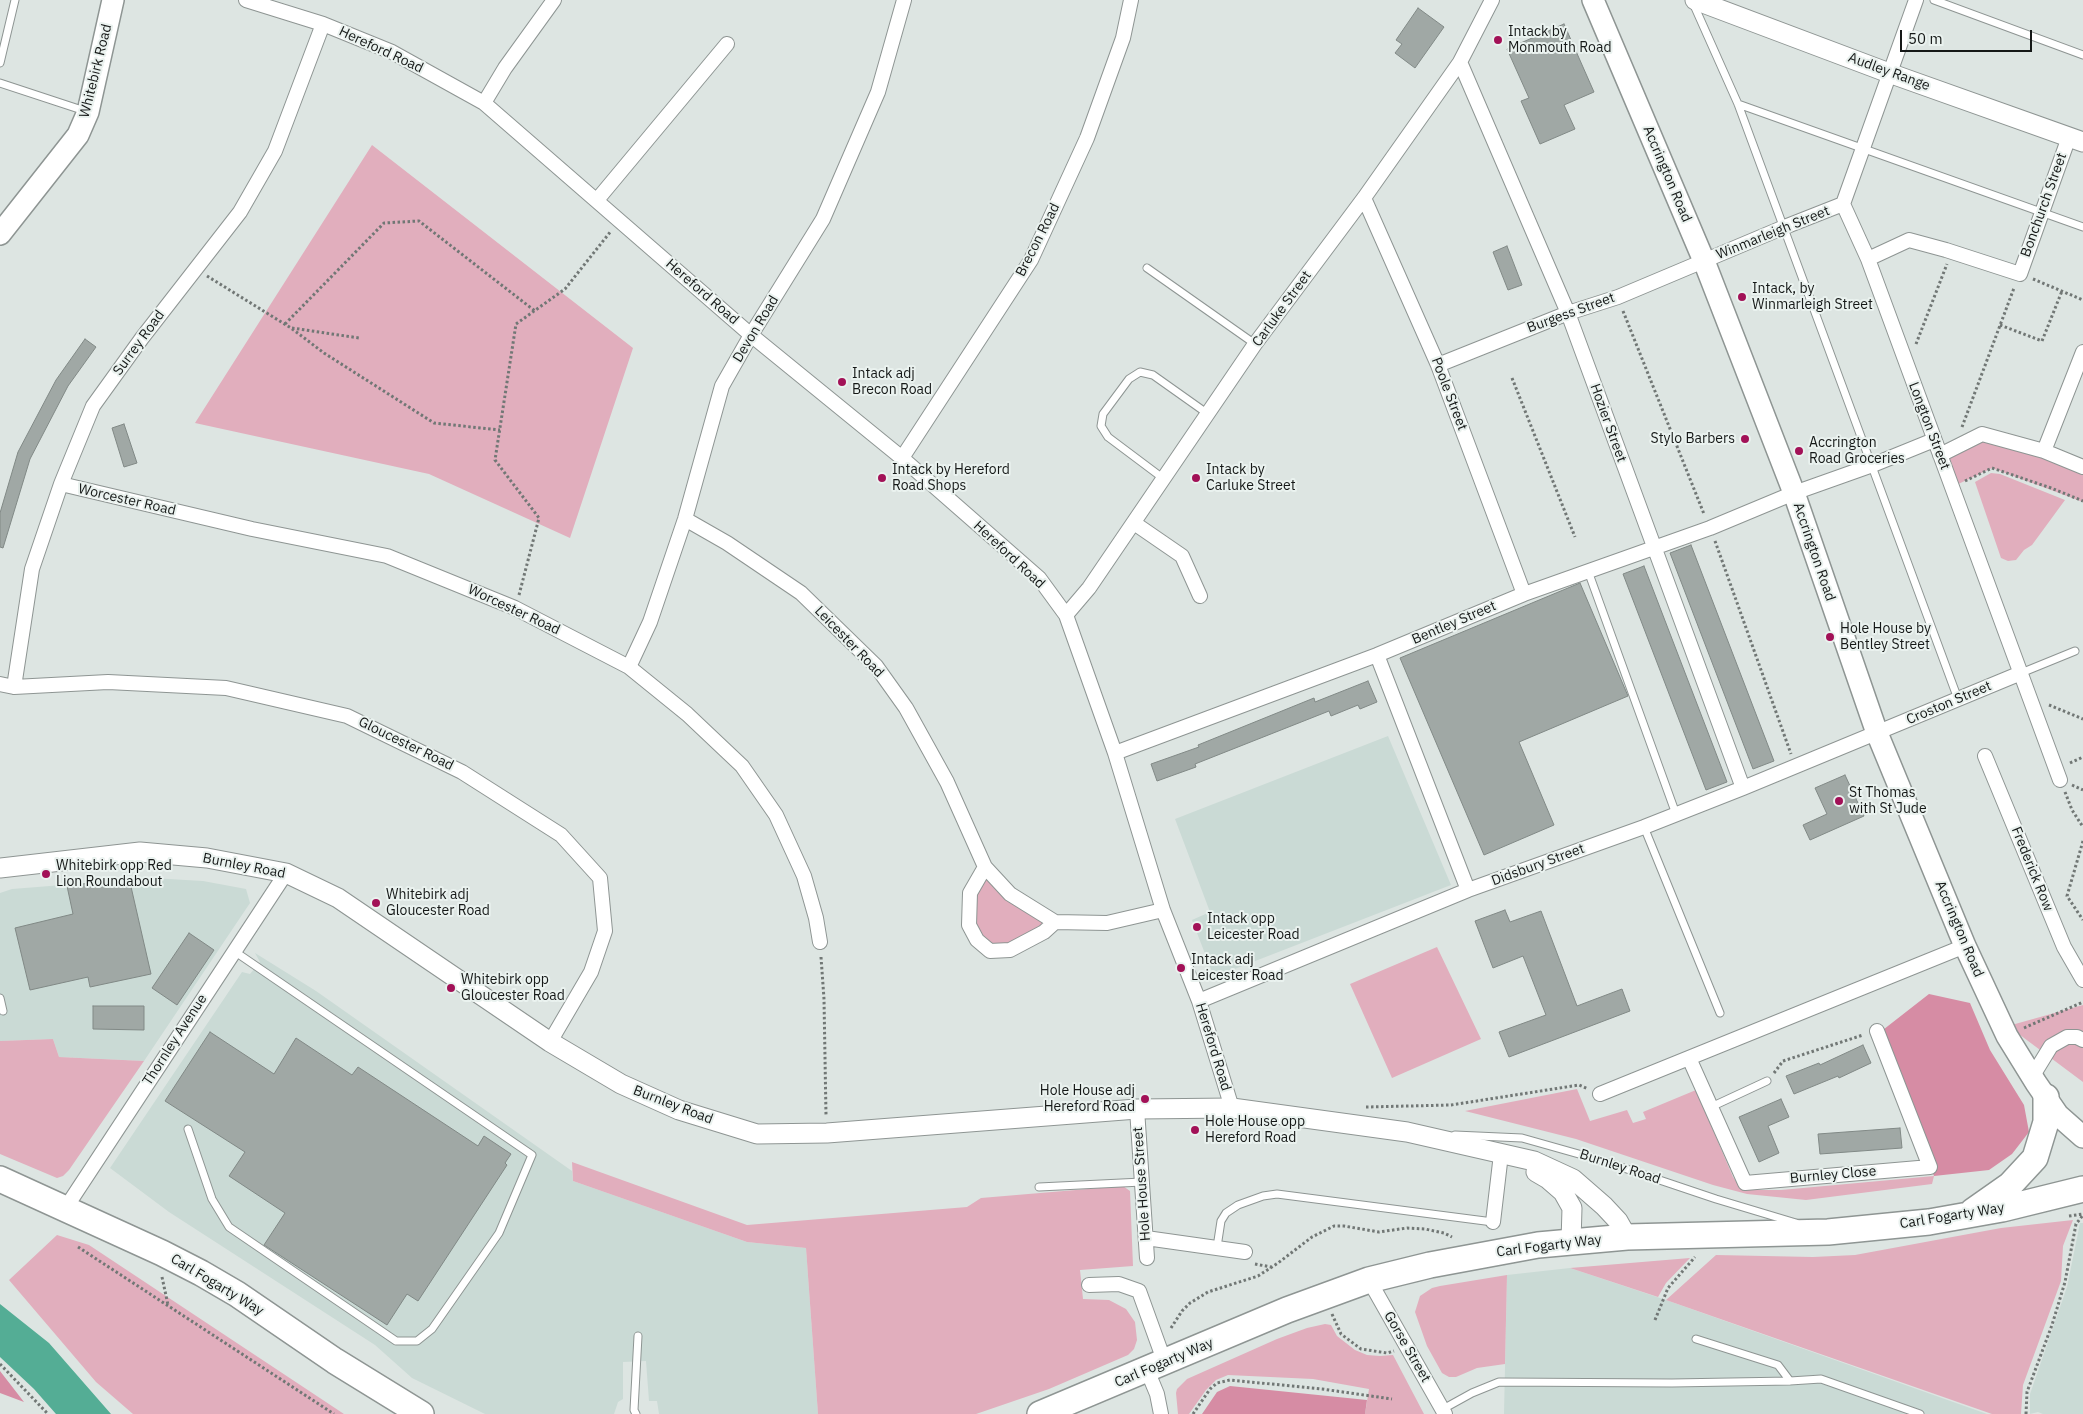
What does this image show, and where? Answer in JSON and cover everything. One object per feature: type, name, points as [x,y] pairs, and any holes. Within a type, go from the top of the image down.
[{"type":"highway","points":[[1967,1215],[2010,1185],[2035,1158],[2046,1122],[2046,1097]]},
{"type":"highway","name":"Carl Fogarty Way","points":[[0,1180],[201,1273],[236,1294],[343,1366],[421,1414]]},
{"type":"highway","name":"Carl Fogarty Way","points":[[1040,1414],[1325,1295],[1369,1280],[1430,1265],[1538,1245],[1628,1237],[1828,1232],[1929,1222],[2034,1202],[2083,1189]]},
{"type":"main road","name":"Whitebirk Road","points":[[0,234],[78,135],[88,112],[113,0]]},
{"type":"main road","name":"Accrington Road","points":[[1595,1],[1704,262],[1794,493],[1877,733],[1965,946],[2007,1036],[2032,1077],[2058,1114],[2083,1137]]},
{"type":"street","name":"Hereford Road","points":[[246,0],[323,24],[392,52],[484,103],[751,335],[902,458],[1039,578],[1066,615],[1115,753],[1163,910],[1199,1001],[1232,1108]]},
{"type":"street","points":[[484,103],[505,68],[554,0]]},
{"type":"street","name":"Devon Road","points":[[629,666],[650,622],[685,519],[722,386],[751,335],[823,219],[878,92],[904,0]]},
{"type":"street","name":"Brecon Road","points":[[902,458],[1031,260],[1088,138],[1122,38],[1131,0]]},
{"type":"street","name":"Carluke Street","points":[[1066,615],[1089,588],[1255,344],[1364,198],[1460,62],[1492,0]]},
{"type":"street","name":"Audley Range","points":[[1694,0],[1889,73],[2076,139]]},
{"type":"street","points":[[1843,204],[1916,0]]},
{"type":"street","name":"Surrey Road","points":[[7,685],[32,569],[60,484],[94,406],[142,338],[240,212],[275,151],[323,24]]},
{"type":"street","points":[[597,200],[727,44]]},
{"type":"street","name":"Hozier Street","points":[[1460,62],[1568,313],[1743,788]]},
{"type":"street","name":"Bonchurch Street","points":[[2020,274],[2041,212],[2076,139]]},
{"type":"street","name":"Poole Street","points":[[1364,198],[1438,365],[1524,594]]},
{"type":"street","name":"Winmarleigh Street","points":[[1704,262],[1843,204]]},
{"type":"street","name":"Longton Street","points":[[1843,204],[1868,259],[2060,780]]},
{"type":"street","points":[[1868,259],[1909,240],[2020,274]]},
{"type":"street","name":"Burgess Street","points":[[1438,365],[1568,313],[1618,297],[1704,262]]},
{"type":"street","points":[[2044,451],[2083,352]]},
{"type":"street","points":[[1940,455],[1982,434],[2044,451],[2083,467]]},
{"type":"street","name":"Bentley Street","points":[[1115,753],[1377,655],[1524,594],[1710,528],[1794,493],[1870,466],[1934,440]]},
{"type":"street","name":"Worcester Road","points":[[60,484],[252,529],[387,556],[516,608],[629,666],[688,714],[742,766],[776,815],[804,876],[816,918],[820,942]]},
{"type":"street","name":"Leicester Road","points":[[685,519],[727,543],[801,593],[876,666],[906,708],[947,782],[985,868],[1010,894],[1055,922]]},
{"type":"street","points":[[1134,523],[1182,556],[1200,596]]},
{"type":"street","points":[[1377,655],[1468,890]]},
{"type":"street","name":"Croston Street","points":[[1877,733],[2021,673]]},
{"type":"street","name":"Gloucester Road","points":[[7,685],[108,682],[226,688],[347,716],[462,772],[561,835],[600,878],[605,931],[591,972],[550,1042]]},
{"type":"street","name":"Didsbury Street","points":[[1199,1001],[1468,890],[1644,827],[1877,733]]},
{"type":"street","name":"Frederick Row","points":[[1985,756],[2064,947],[2083,980]]},
{"type":"street","name":"Burnley Road","points":[[0,868],[140,852],[207,858],[286,873],[338,898],[550,1042],[621,1084],[679,1110],[757,1134],[827,1134],[1137,1110],[1232,1108],[1407,1132],[1534,1161],[1573,1179],[1604,1206],[1618,1221],[1628,1237]]},
{"type":"street","points":[[985,868],[970,893],[969,925],[977,940],[990,951],[1010,950],[1044,932],[1055,922],[1107,923],[1163,910]]},
{"type":"street","name":"Thornley Avenue","points":[[65,1209],[286,873]]},
{"type":"street","points":[[1600,1094],[1965,946]]},
{"type":"street","name":"Burnley Close","points":[[1689,1058],[1745,1183],[1930,1167],[1897,1098],[1877,1031]]},
{"type":"street","points":[[2032,1077],[2050,1046],[2067,1037],[2077,1037],[2083,1040]]},
{"type":"street","name":"Hole House Street","points":[[1137,1110],[1147,1258]]},
{"type":"street","points":[[1493,1222],[1501,1154]]},
{"type":"street","name":"Burnley Road","points":[[1501,1154],[1548,1179],[1563,1192],[1572,1208],[1571,1242]]},
{"type":"street","points":[[1146,1238],[1245,1252]]},
{"type":"street","name":"Gorse Street","points":[[1369,1280],[1444,1412]]},
{"type":"street","points":[[1089,1285],[1119,1284],[1139,1291],[1156,1366],[1157,1394],[1161,1414]]},
{"type":"lane","points":[[0,63],[15,0]]},
{"type":"lane","points":[[1694,0],[1738,104],[1782,228],[1958,699]]},
{"type":"lane","points":[[1934,0],[2083,55]]},
{"type":"lane","points":[[0,83],[88,112]]},
{"type":"lane","points":[[1738,104],[2083,227]]},
{"type":"lane","points":[[1147,268],[1255,344]]},
{"type":"lane","points":[[1164,479],[1108,437],[1101,426],[1103,414],[1129,379],[1140,372],[1153,375],[1208,414]]},
{"type":"lane","points":[[1588,571],[1676,814]]},
{"type":"lane","points":[[2021,673],[2075,651]]},
{"type":"lane","points":[[1644,827],[1720,1013]]},
{"type":"lane","points":[[188,1130],[212,1199],[229,1227],[396,1341],[417,1341],[432,1329],[499,1233],[532,1155],[233,951]]},
{"type":"lane","points":[[0,998],[3,1011]]},
{"type":"lane","points":[[1711,1107],[1767,1082]]},
{"type":"lane","name":"Burnley Road","points":[[1407,1132],[1522,1138],[1600,1160],[1716,1199],[1828,1232]]},
{"type":"lane","points":[[1039,1187],[1142,1182]]},
{"type":"lane","points":[[1217,1247],[1222,1221],[1226,1213],[1238,1205],[1263,1196],[1277,1194],[1493,1222]]},
{"type":"lane","points":[[634,1413],[638,1336]]},
{"type":"lane","points":[[1696,1339],[1778,1364],[1790,1381]]},
{"type":"lane","points":[[1444,1412],[1472,1392],[1499,1382],[1790,1381],[1822,1379],[1920,1414]]},
{"type":"path","points":[[285,324],[384,223],[410,221],[419,221],[535,311]]},
{"type":"path","points":[[516,608],[539,518],[495,460],[516,324],[565,289],[619,221]]},
{"type":"path","points":[[1907,367],[1952,252]]},
{"type":"path","points":[[196,269],[285,324],[324,353],[434,423],[500,430]]},
{"type":"path","points":[[1954,448],[2020,274],[2083,300]]},
{"type":"path","points":[[2000,325],[2042,342],[2062,291]]},
{"type":"path","points":[[1618,297],[1710,528],[1795,766]]},
{"type":"path","points":[[291,328],[360,338]]},
{"type":"path","points":[[1512,378],[1575,537]]},
{"type":"path","points":[[1952,487],[1992,468],[2083,501]]},
{"type":"path","points":[[2030,698],[2083,720]]},
{"type":"path","points":[[2060,780],[2072,810],[2083,827]]},
{"type":"path","points":[[2083,841],[2067,896],[2083,920]]},
{"type":"path","points":[[820,942],[824,999],[827,1134]]},
{"type":"path","points":[[2007,1036],[2083,1002]]},
{"type":"path","points":[[1767,1082],[1783,1061],[1877,1031]]},
{"type":"path","points":[[1365,1107],[1452,1105],[1578,1085],[1600,1094]]},
{"type":"path","points":[[2026,1414],[2026,1392],[2052,1325],[2065,1282],[2076,1224],[2083,1215]]},
{"type":"path","points":[[1171,1328],[1190,1303],[1208,1292],[1258,1276],[1312,1237],[1334,1226],[1379,1232],[1407,1228],[1425,1229],[1444,1233],[1452,1237]]},
{"type":"path","points":[[78,1247],[334,1414]]},
{"type":"path","points":[[1655,1320],[1668,1288],[1701,1251]]},
{"type":"path","points":[[1325,1295],[1341,1334],[1361,1349],[1387,1353],[1406,1346]]},
{"type":"path","points":[[0,1364],[48,1414]]},
{"type":"path","points":[[1193,1414],[1210,1389],[1217,1384],[1230,1380],[1322,1389],[1392,1399]]},
{"type":"shaded area","points":[[372,145],[633,348],[570,538],[429,474],[195,423]]},
{"type":"shaded area","points":[[1982,434],[2083,467],[2083,502],[1992,468],[1952,487],[1940,455]]},
{"type":"shaded area","points":[[1991,473],[2000,474],[2065,500],[2032,545],[2024,550],[2016,560],[2008,561],[2001,558],[1975,482]]},
{"type":"shaded area","points":[[1388,736],[1451,885],[1214,977],[1192,920],[1210,912],[1175,819]]},
{"type":"shaded area","points":[[985,867],[1055,922],[990,951],[969,925],[970,893]]},
{"type":"shaded area","points":[[151,878],[203,881],[246,889],[250,903],[144,1061],[59,1057],[53,1039],[0,1041],[0,893],[12,889]]},
{"type":"shaded area","points":[[1437,947],[1481,1039],[1392,1078],[1350,984]]},
{"type":"shaded area","points":[[255,953],[316,991],[572,1171],[573,1181],[747,1242],[806,1248],[818,1414],[659,1414],[657,1401],[649,1401],[646,1361],[623,1362],[623,1399],[618,1402],[614,1414],[485,1414],[412,1378],[375,1345],[169,1212],[110,1168],[242,972],[250,974],[260,962]]},
{"type":"shaded area","points":[[1929,994],[1970,1003],[1990,1050],[2024,1105],[2029,1132],[2012,1154],[1989,1170],[1934,1176],[1879,1033]]},
{"type":"shaded area","points":[[2083,1005],[2083,1082],[2008,1026]]},
{"type":"shaded area","points":[[53,1039],[59,1057],[144,1061],[69,1170],[63,1176],[57,1178],[0,1154],[0,1041]]},
{"type":"shaded area","points":[[1577,1089],[1590,1121],[1627,1110],[1633,1123],[1646,1119],[1643,1112],[1696,1090],[1733,1177],[1739,1186],[1753,1190],[1781,1190],[1934,1176],[1932,1184],[1806,1200],[1747,1194],[1713,1185],[1576,1139],[1465,1111]]},
{"type":"shaded area","points":[[572,1162],[747,1225],[967,1207],[981,1198],[1123,1186],[1130,1191],[1133,1266],[1080,1270],[1083,1299],[1109,1300],[1126,1309],[1135,1322],[1137,1340],[1134,1349],[1128,1355],[1049,1389],[976,1414],[818,1414],[806,1248],[747,1242],[573,1181]]},
{"type":"shaded area","points":[[2073,1220],[2063,1246],[2061,1281],[2023,1385],[2021,1414],[1992,1414],[1666,1300],[1716,1255],[1813,1257],[1855,1255],[2001,1228]]},
{"type":"shaded area","points":[[2080,1223],[2083,1223],[2083,1414],[2043,1414],[2038,1412],[2030,1414],[2030,1394],[2067,1287]]},
{"type":"shaded area","points":[[57,1235],[89,1245],[344,1414],[133,1414],[96,1382],[9,1280]]},
{"type":"shaded area","points":[[1690,1258],[1666,1283],[1658,1297],[1570,1268]]},
{"type":"shaded area","points":[[1570,1268],[1666,1300],[1987,1414],[1504,1414],[1507,1275]]},
{"type":"shaded area","points":[[1507,1275],[1505,1364],[1477,1368],[1456,1377],[1449,1377],[1442,1373],[1427,1346],[1415,1312],[1420,1296],[1432,1288],[1440,1286]]},
{"type":"shaded area","points":[[0,1304],[49,1343],[111,1414],[56,1414],[34,1389],[0,1357]]},
{"type":"shaded area","points":[[1325,1324],[1331,1325],[1337,1336],[1355,1350],[1367,1355],[1393,1355],[1424,1414],[1365,1414],[1369,1389],[1313,1379],[1228,1375],[1216,1380],[1206,1390],[1189,1414],[1178,1414],[1177,1389],[1187,1379],[1277,1339],[1307,1328]]},
{"type":"shaded area","points":[[0,1371],[24,1402],[0,1393]]},
{"type":"shaded area","points":[[1230,1386],[1367,1400],[1365,1414],[1202,1414],[1217,1392]]},
{"type":"building","points":[[1418,8],[1444,27],[1415,68],[1395,53],[1402,44],[1396,40]]},
{"type":"building","points":[[1564,24],[1594,92],[1564,105],[1575,129],[1540,144],[1521,101],[1529,98],[1507,49]]},
{"type":"building","points":[[1507,246],[1522,285],[1508,290],[1493,252]]},
{"type":"building","points":[[85,339],[96,347],[68,386],[30,459],[3,548],[0,547],[0,513],[18,452],[56,380]]},
{"type":"building","points":[[124,424],[137,463],[124,467],[112,428]]},
{"type":"building","points":[[1691,545],[1774,761],[1753,769],[1670,553]]},
{"type":"building","points":[[1644,566],[1727,782],[1706,790],[1623,574]]},
{"type":"building","points":[[1580,583],[1628,696],[1519,742],[1554,825],[1484,855],[1400,658]]},
{"type":"building","points":[[1368,681],[1377,702],[1360,709],[1358,705],[1331,716],[1329,711],[1195,764],[1196,767],[1157,781],[1151,764],[1199,747],[1198,745],[1314,698],[1315,702]]},
{"type":"building","name":"St Thomas with St Jude","points":[[1845,775],[1864,816],[1810,840],[1803,825],[1827,814],[1815,788]]},
{"type":"building","points":[[129,878],[151,974],[90,987],[88,977],[30,990],[15,928],[73,914],[67,886]]},
{"type":"building","points":[[1505,910],[1510,922],[1541,911],[1577,1006],[1622,989],[1630,1011],[1509,1057],[1499,1032],[1546,1015],[1523,956],[1493,968],[1475,921]]},
{"type":"building","points":[[189,933],[214,950],[177,1005],[152,988]]},
{"type":"building","points":[[93,1006],[144,1006],[144,1030],[93,1029]]},
{"type":"building","points":[[210,1032],[274,1074],[296,1038],[352,1075],[358,1067],[478,1146],[484,1136],[511,1154],[505,1163],[507,1165],[418,1301],[407,1294],[387,1325],[264,1245],[285,1213],[229,1176],[245,1152],[165,1101]]},
{"type":"building","points":[[1863,1045],[1871,1063],[1839,1078],[1838,1076],[1794,1094],[1786,1076],[1819,1063],[1820,1065]]},
{"type":"building","points":[[1781,1099],[1789,1117],[1768,1126],[1779,1153],[1759,1162],[1739,1117]]},
{"type":"building","points":[[1900,1128],[1902,1148],[1820,1154],[1818,1134]]},
{"type":"place","name":"Intack by Monmouth Road","points":[[1498,40]]},
{"type":"place","name":"Intack, by Winmarleigh Street","points":[[1742,297]]},
{"type":"place","name":"Intack adj Brecon Road","points":[[842,382]]},
{"type":"place","name":"Stylo Barbers","points":[[1745,439]]},
{"type":"place","name":"Accrington Road Groceries","points":[[1799,451]]},
{"type":"place","name":"Intack by Hereford Road Shops","points":[[882,478]]},
{"type":"place","name":"Intack by Carluke Street","points":[[1196,478]]},
{"type":"place","name":"Hole House by Bentley Street","points":[[1830,637]]},
{"type":"place","name":"St Thomas with St Jude","points":[[1839,801]]},
{"type":"place","name":"Whitebirk opp Red Lion Roundabout","points":[[46,874]]},
{"type":"place","name":"Whitebirk adj Gloucester Road","points":[[376,903]]},
{"type":"place","name":"Intack opp Leicester Road","points":[[1197,927]]},
{"type":"place","name":"Intack adj Leicester Road","points":[[1181,968]]},
{"type":"place","name":"Whitebirk opp Gloucester Road","points":[[451,988]]},
{"type":"place","name":"Hole House adj Hereford Road","points":[[1145,1099]]},
{"type":"place","name":"Hole House opp Hereford Road","points":[[1195,1130]]}]
